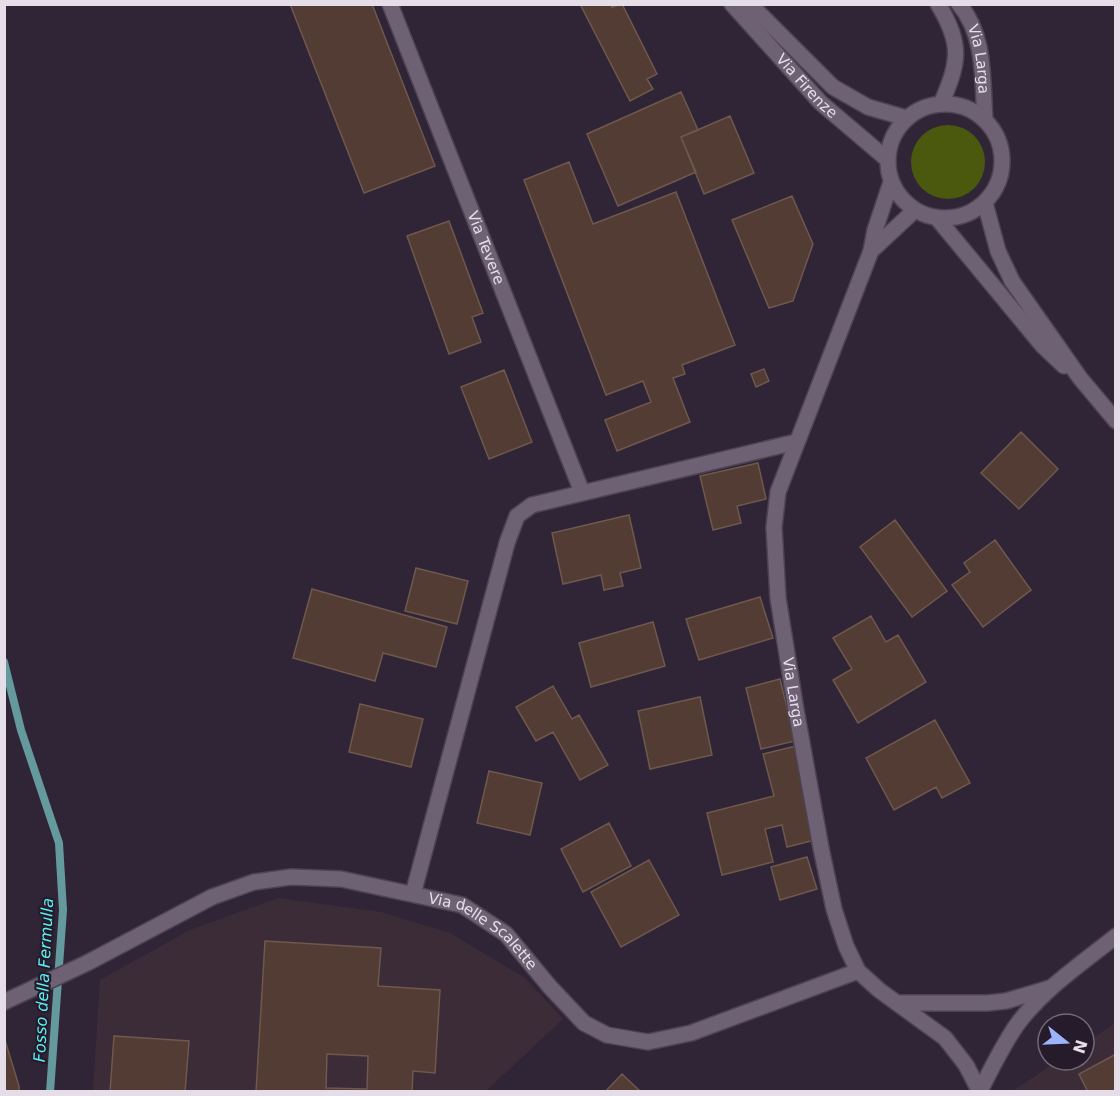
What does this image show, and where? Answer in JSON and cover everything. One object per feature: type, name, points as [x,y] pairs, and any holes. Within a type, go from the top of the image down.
[{"type":"street","name":"Via Tevere","points":[[390,4],[582,492]]},
{"type":"street","name":"Via Firenze","points":[[732,4],[821,103],[888,160]]},
{"type":"street","name":"Via Firenze","points":[[750,4],[833,87],[868,107],[906,118]]},
{"type":"street","name":"Via Larga","points":[[938,4],[949,22],[956,45],[954,71],[941,104]]},
{"type":"street","name":"Via Larga","points":[[959,4],[975,30],[980,46],[985,119]]},
{"type":"street","points":[[941,104],[964,107],[985,119],[994,129],[1003,154],[999,180],[985,203],[975,211],[950,219],[937,218],[915,210],[905,202],[891,182],[888,160],[889,147],[894,135],[906,118],[924,107],[941,104]]},
{"type":"street","name":"Via Larga","points":[[891,182],[875,230],[871,252],[780,484],[775,507],[774,555],[778,598],[796,710],[830,888],[846,946],[858,971],[945,1038],[966,1065],[980,1091]]},
{"type":"street","points":[[985,203],[998,251],[1012,281],[1080,378],[1116,421]]},
{"type":"street","name":"Via Larga","points":[[871,252],[915,210]]},
{"type":"street","points":[[937,218],[1041,345],[1080,378]]},
{"type":"street","points":[[413,894],[507,543],[517,516],[532,505],[796,442]]},
{"type":"street","name":"Via delle Scalette","points":[[4,1002],[87,963],[212,897],[254,882],[291,877],[341,879],[462,905],[506,934],[550,987],[584,1023],[607,1035],[627,1039],[648,1042],[691,1033],[858,971]]},
{"type":"street","points":[[980,1091],[1016,1026],[1053,987],[1116,936]]},
{"type":"street","points":[[897,1003],[1006,1001],[1053,987]]},
{"type":"shaded area","points":[[278,898],[381,912],[450,933],[525,978],[563,1019],[486,1091],[93,1092],[100,980],[190,930]]},
{"type":"shaded area","points":[[1115,1023],[1115,1091],[1011,1092],[1041,1072],[1096,1072],[1096,1036]]},
{"type":"green space","points":[[948,125],[962,128],[974,136],[982,148],[985,162],[982,176],[974,188],[962,196],[948,199],[934,196],[922,188],[914,176],[911,162],[914,148],[922,136],[934,128]]},
{"type":"building","points":[[290,4],[372,4],[435,166],[364,193]]},
{"type":"building","points":[[580,4],[611,4],[612,7],[622,4],[657,74],[647,79],[653,89],[630,101]]},
{"type":"building","points":[[681,92],[698,130],[681,137],[696,172],[618,206],[587,134]]},
{"type":"building","points":[[730,116],[754,173],[704,194],[681,137]]},
{"type":"building","points":[[569,162],[593,224],[676,192],[735,345],[682,365],[685,374],[673,378],[690,422],[617,451],[605,420],[651,402],[643,381],[606,395],[524,180]]},
{"type":"building","points":[[792,196],[813,244],[793,301],[769,308],[732,220]]},
{"type":"building","points":[[449,221],[483,313],[472,317],[481,342],[449,354],[407,236]]},
{"type":"building","points":[[764,369],[769,381],[756,387],[751,374]]},
{"type":"building","points":[[504,370],[532,442],[489,459],[461,387]]},
{"type":"building","points":[[1021,432],[1058,469],[1019,509],[981,473]]},
{"type":"building","points":[[758,463],[766,499],[737,506],[741,523],[713,530],[700,476]]},
{"type":"building","points":[[629,515],[641,568],[620,573],[623,586],[604,590],[601,575],[563,584],[552,533]]},
{"type":"building","points":[[895,520],[947,591],[912,617],[860,547]]},
{"type":"building","points":[[995,540],[1031,590],[983,627],[952,585],[970,572],[964,563]]},
{"type":"building","points":[[416,568],[468,581],[457,624],[405,611]]},
{"type":"building","points":[[312,589],[447,627],[436,667],[383,653],[375,681],[293,658]]},
{"type":"building","points":[[760,597],[773,638],[699,660],[686,619]]},
{"type":"building","points":[[871,616],[886,642],[898,635],[926,682],[858,723],[833,680],[852,669],[833,638]]},
{"type":"building","points":[[653,622],[665,666],[591,687],[579,643]]},
{"type":"building","points":[[780,679],[795,741],[761,749],[746,688]]},
{"type":"building","points":[[553,686],[572,719],[579,715],[608,765],[580,780],[553,732],[536,741],[516,707]]},
{"type":"building","points":[[700,697],[712,755],[650,769],[638,711]]},
{"type":"building","points":[[360,704],[423,719],[411,767],[349,752]]},
{"type":"building","points":[[935,720],[970,783],[942,798],[936,787],[894,810],[866,758]]},
{"type":"building","points":[[796,746],[819,839],[787,847],[782,825],[765,829],[773,862],[722,875],[707,813],[774,796],[763,754]]},
{"type":"building","points":[[489,771],[542,783],[530,835],[477,823]]},
{"type":"building","points":[[609,823],[631,866],[583,892],[561,849]]},
{"type":"building","points":[[807,857],[817,889],[780,900],[771,867]]},
{"type":"building","points":[[649,860],[679,915],[621,947],[591,892]]},
{"type":"building","points":[[265,941],[381,948],[378,986],[440,990],[435,1073],[413,1071],[412,1092],[256,1092]],"holes":[[[327,1054],[368,1056],[367,1089],[326,1088]]]},
{"type":"building","points":[[114,1036],[189,1041],[185,1092],[110,1092]]},
{"type":"building","points":[[4,1037],[19,1086],[19,1092],[4,1092]]},
{"type":"building","points":[[1116,1054],[1116,1092],[1088,1092],[1079,1074],[1096,1072],[1096,1065]]},
{"type":"building","points":[[622,1074],[641,1092],[605,1092]]},
{"type":"waterway","name":"Fosso della Fermulla","points":[[4,662],[21,730],[59,843],[63,910],[50,1092]]}]
